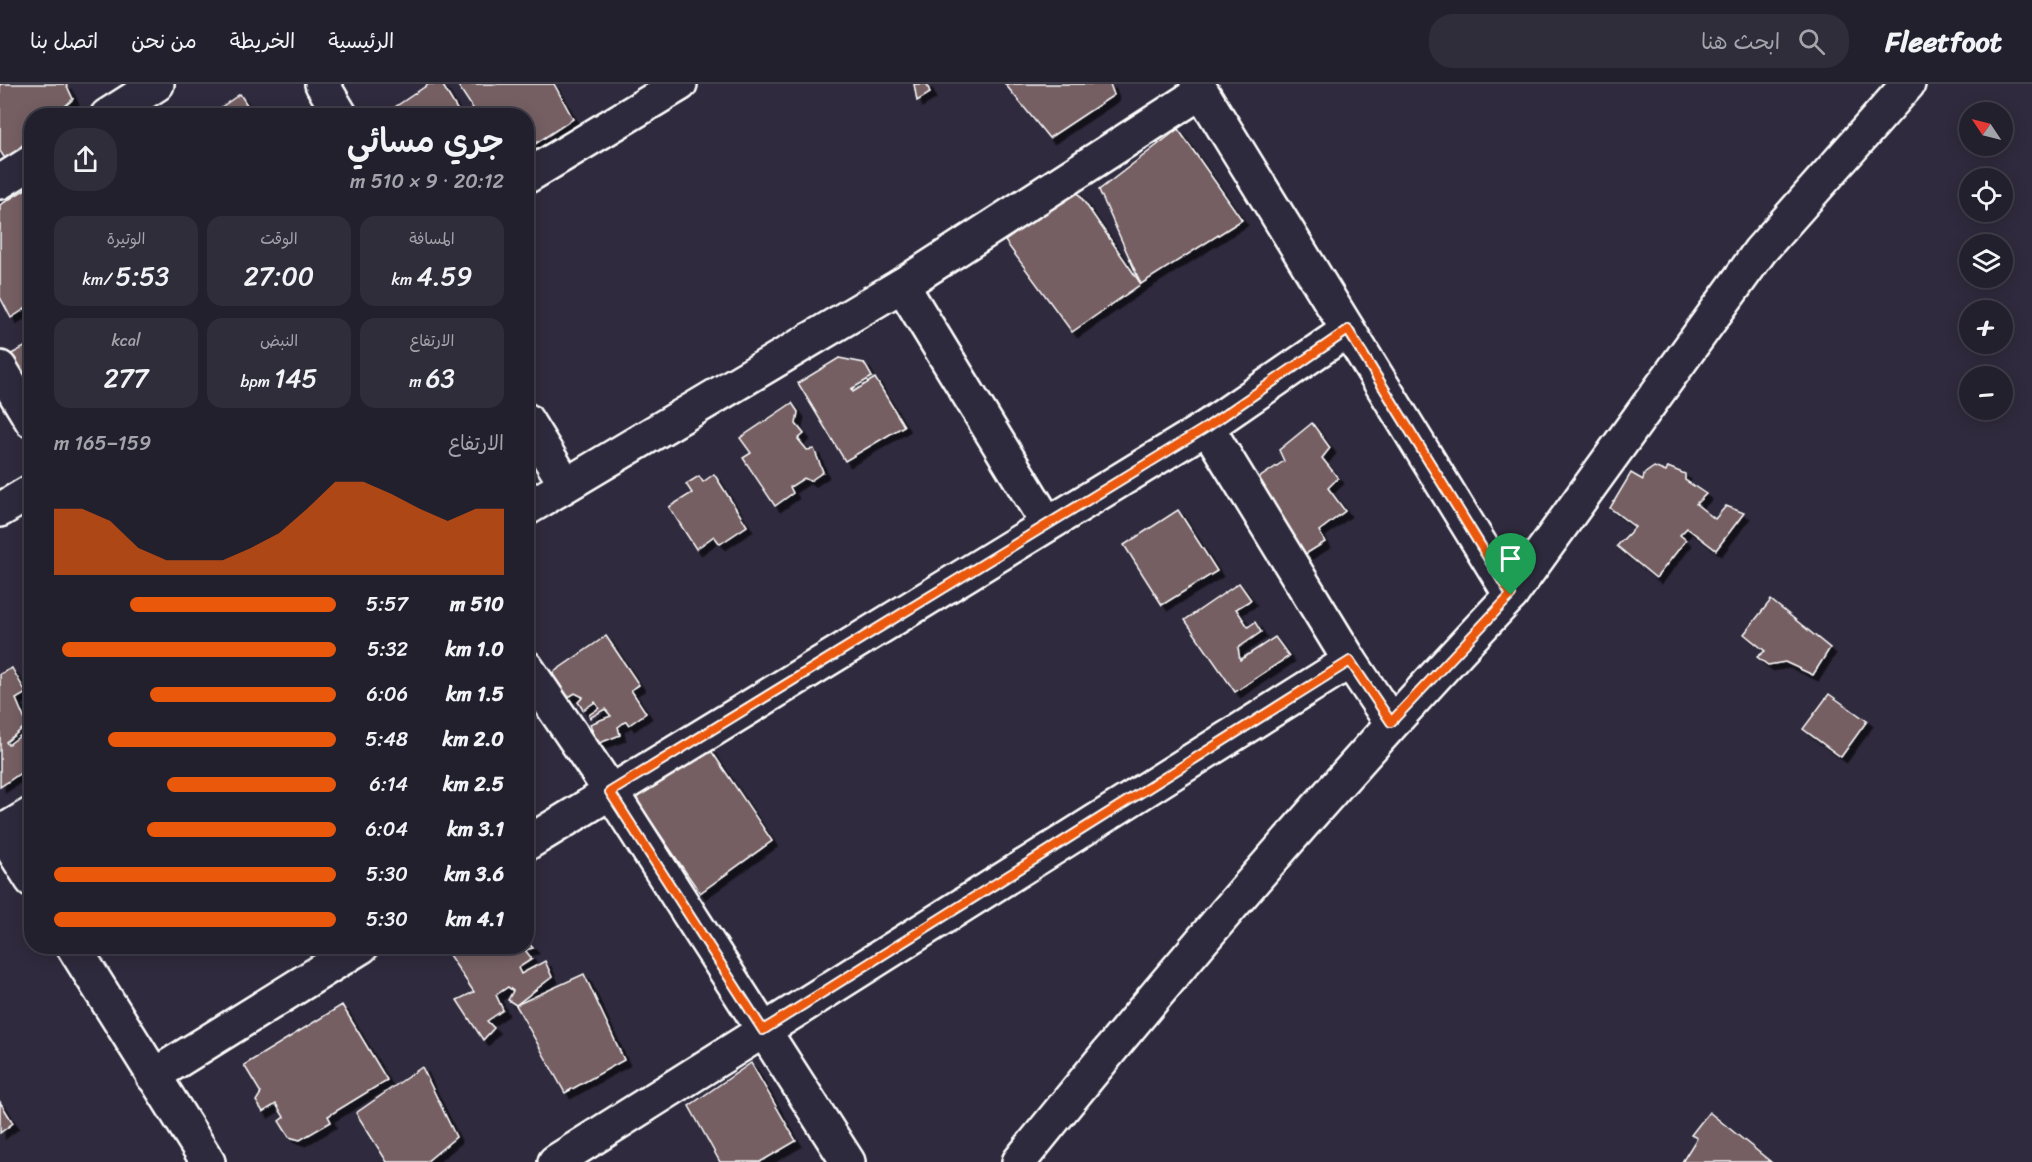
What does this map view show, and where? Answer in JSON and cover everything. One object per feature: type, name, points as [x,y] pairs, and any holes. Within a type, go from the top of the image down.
[{"type":"street","points":[[120,108],[158,84]]},
{"type":"street","points":[[322,84],[336,108]]},
{"type":"street","points":[[534,172],[680,84]]},
{"type":"street","points":[[1019,1162],[1152,997],[1391,722],[1511,595],[1760,251],[1908,84]]},
{"type":"street","points":[[534,503],[902,285],[1199,88],[1511,595]]},
{"type":"street","points":[[0,182],[24,167]]},
{"type":"street","points":[[902,285],[1047,523]]},
{"type":"street","points":[[534,839],[1207,427],[1348,330]]},
{"type":"street","points":[[0,368],[24,408]]},
{"type":"street","points":[[1207,427],[1350,661],[1391,722]]},
{"type":"street","points":[[534,433],[565,483]]},
{"type":"street","points":[[0,510],[24,496]]},
{"type":"street","points":[[555,1162],[1350,661]]},
{"type":"street","points":[[534,679],[610,792],[848,1162]]},
{"type":"street","points":[[24,818],[1,830],[24,867]]},
{"type":"street","points":[[77,954],[208,1162]]},
{"type":"street","points":[[153,1076],[349,954]]},
{"type":"building","points":[[0,84],[66,84],[73,99],[63,108],[24,108],[24,143],[6,160],[0,151]]},
{"type":"building","points":[[429,84],[442,84],[456,108],[395,108]]},
{"type":"building","points":[[457,84],[554,84],[573,119],[534,145],[534,108],[473,108]]},
{"type":"building","points":[[914,84],[927,84],[930,93],[917,101]]},
{"type":"building","points":[[1005,84],[1110,84],[1114,95],[1049,138]]},
{"type":"building","points":[[240,94],[249,108],[220,108]]},
{"type":"building","points":[[1178,129],[1242,220],[1141,284],[1099,190]]},
{"type":"building","points":[[24,190],[24,309],[11,318],[0,297],[0,205]]},
{"type":"building","points":[[1076,190],[1141,284],[1072,332],[1005,241]]},
{"type":"building","points":[[24,347],[24,384],[0,360]]},
{"type":"building","points":[[839,358],[864,363],[872,377],[851,389],[853,392],[875,378],[904,426],[845,461],[798,383]]},
{"type":"building","points":[[792,403],[798,412],[796,424],[804,434],[798,439],[807,450],[814,449],[823,472],[810,481],[804,478],[790,487],[793,493],[775,506],[743,458],[751,453],[740,438]]},
{"type":"building","points":[[1312,423],[1330,448],[1322,458],[1338,478],[1328,488],[1345,511],[1319,531],[1325,542],[1304,555],[1256,480],[1284,461],[1279,450]]},
{"type":"building","points":[[1654,467],[1666,472],[1668,467],[1685,474],[1685,480],[1706,494],[1696,504],[1715,519],[1726,506],[1744,513],[1716,550],[1687,528],[1680,535],[1686,540],[1656,578],[1617,546],[1635,527],[1610,508],[1631,473],[1643,480],[1644,474]]},
{"type":"building","points":[[714,474],[747,526],[720,544],[714,536],[696,549],[669,507],[692,493],[686,484],[699,476],[703,482]]},
{"type":"building","points":[[1178,510],[1217,571],[1162,605],[1124,545]]},
{"type":"building","points":[[1239,583],[1251,600],[1236,609],[1248,627],[1255,622],[1261,632],[1238,648],[1240,660],[1275,637],[1289,656],[1235,692],[1185,620]]},
{"type":"building","points":[[1771,600],[1830,648],[1813,675],[1785,662],[1768,665],[1757,657],[1765,651],[1744,634]]},
{"type":"building","points":[[606,636],[639,685],[631,690],[646,713],[629,725],[626,721],[618,727],[620,735],[597,744],[590,724],[611,716],[605,709],[590,718],[589,715],[599,708],[595,702],[583,710],[578,702],[583,697],[575,693],[564,700],[548,676]]},
{"type":"building","points":[[12,668],[24,689],[24,694],[16,699],[24,718],[24,727],[6,742],[8,745],[24,733],[24,770],[0,787],[0,674]]},
{"type":"building","points":[[1829,694],[1867,721],[1841,757],[1803,729]]},
{"type":"building","points":[[710,749],[772,841],[700,893],[633,795]]},
{"type":"building","points":[[448,954],[528,954],[532,959],[518,968],[521,974],[545,961],[552,977],[516,1005],[508,1000],[513,991],[508,987],[496,995],[503,1010],[487,1021],[494,1028],[483,1040],[457,1000],[474,992]]},
{"type":"building","points":[[584,974],[624,1060],[565,1093],[516,1005]]},
{"type":"building","points":[[342,1005],[387,1080],[328,1116],[331,1122],[300,1140],[289,1137],[279,1121],[284,1117],[276,1104],[263,1112],[256,1101],[261,1093],[244,1065]]},
{"type":"building","points":[[751,1063],[796,1141],[760,1162],[720,1162],[689,1106]]},
{"type":"building","points":[[422,1067],[456,1137],[426,1162],[387,1162],[356,1113]]},
{"type":"building","points":[[0,1102],[13,1123],[0,1133]]},
{"type":"building","points":[[1709,1112],[1771,1162],[1682,1162],[1697,1138],[1691,1135]]},
{"type":"route","points":[[1348,330],[1511,595],[1391,722],[1350,661],[763,1030],[610,792],[1207,427],[1348,330]]}]
